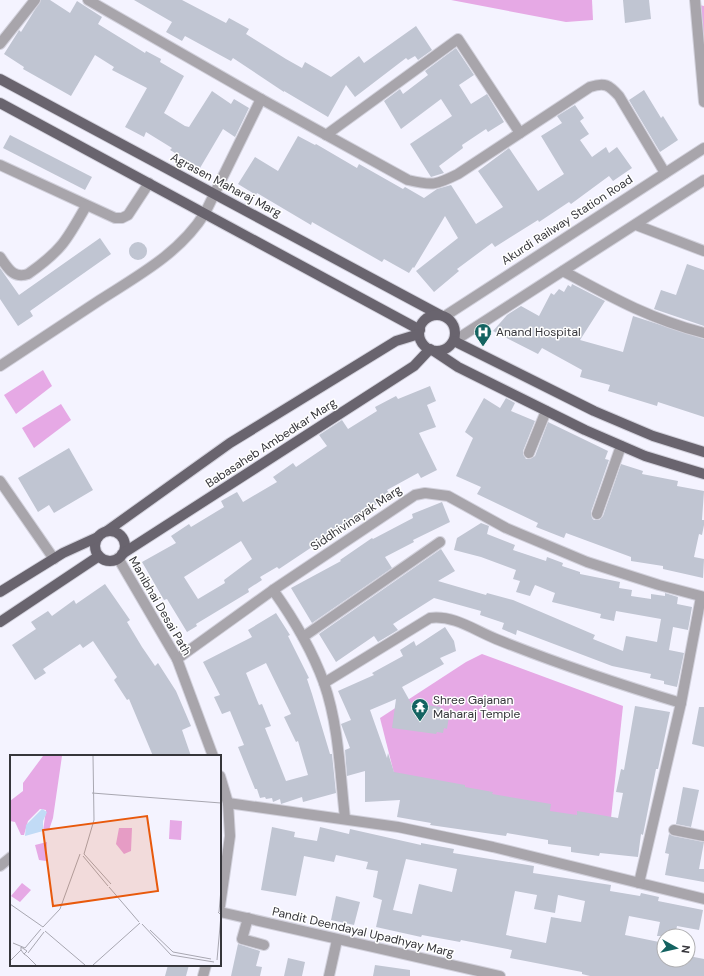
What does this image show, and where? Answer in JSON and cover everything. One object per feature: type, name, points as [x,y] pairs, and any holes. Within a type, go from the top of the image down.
[{"type":"main road","name":"Agrasen Maharaj Marg","points":[[0,79],[443,316]]},
{"type":"main road","points":[[0,103],[205,213],[420,332]]},
{"type":"main road","points":[[432,350],[448,348],[454,341],[454,327],[443,316],[427,318],[420,332],[422,343],[432,350],[458,367],[546,411],[622,446],[645,456],[704,474]]},
{"type":"main road","name":"Babasaheb Ambedkar Marg","points":[[107,531],[230,444],[324,384],[396,341],[420,332]]},
{"type":"main road","points":[[454,341],[600,414],[653,436],[704,452]]},
{"type":"main road","name":"Babasaheb Ambedkar Marg","points":[[120,556],[414,366],[432,350]]},
{"type":"main road","points":[[0,592],[54,559],[107,531],[116,532],[122,538],[124,546],[120,556],[109,560],[99,556],[95,548],[98,537]]},
{"type":"main road","points":[[0,622],[99,556]]},
{"type":"street","points":[[0,44],[35,0]]},
{"type":"street","points":[[88,0],[261,99],[408,180],[428,184],[440,183],[458,174],[590,87],[600,84],[611,88],[619,96],[665,173]]},
{"type":"street","points":[[695,0],[702,49],[704,102]]},
{"type":"street","points":[[326,135],[458,38],[520,133]]},
{"type":"street","points":[[0,366],[149,269],[183,242],[205,213],[261,99]]},
{"type":"street","name":"Akurdi Railway Station Road","points":[[443,316],[704,148]]},
{"type":"street","points":[[0,164],[86,206],[115,218],[122,218],[128,215],[148,183]]},
{"type":"street","points":[[454,341],[704,180]]},
{"type":"street","points":[[0,257],[10,271],[22,276],[28,274],[59,250],[67,240],[86,206]]},
{"type":"street","points":[[636,225],[704,251]]},
{"type":"street","points":[[563,271],[636,310],[675,326],[704,333]]},
{"type":"street","points":[[529,453],[546,411]]},
{"type":"street","points":[[597,514],[622,446]]},
{"type":"street","points":[[0,482],[54,559]]},
{"type":"street","name":"Siddhivinayak Marg","points":[[177,659],[273,590],[415,495],[425,493],[448,496],[506,528],[587,562],[655,584],[702,597]]},
{"type":"street","points":[[303,637],[440,542]]},
{"type":"street","name":"Manibhai Desai Path","points":[[120,556],[177,659],[213,755]]},
{"type":"street","points":[[273,590],[303,637],[324,683],[334,725],[345,818]]},
{"type":"street","points":[[639,883],[681,703],[702,597]]},
{"type":"street","points":[[324,683],[430,618],[439,617],[450,618],[495,639],[642,691],[681,703]]},
{"type":"street","points":[[221,779],[228,803],[230,836],[221,899]]},
{"type":"street","points":[[228,803],[345,818],[398,827],[493,847],[704,898]]},
{"type":"street","points":[[674,830],[704,836]]},
{"type":"street","points":[[0,866],[10,858]]},
{"type":"street","name":"Pandit Deendayal Upadhyay Marg","points":[[221,912],[337,940],[500,976]]},
{"type":"street","points":[[248,918],[242,939],[264,945]]},
{"type":"street","points":[[329,976],[337,940]]},
{"type":"street","points":[[203,976],[206,966]]},
{"type":"shaded area","points":[[451,0],[592,0],[593,20],[566,22]]},
{"type":"shaded area","points":[[695,4],[704,6],[704,63]]},
{"type":"shaded area","points":[[43,370],[52,386],[16,414],[4,395]]},
{"type":"shaded area","points":[[61,404],[71,420],[34,448],[22,428]]},
{"type":"shaded area","points":[[482,654],[623,706],[610,827],[396,781],[380,718],[466,662]]},
{"type":"building","points":[[41,0],[50,0],[70,13],[77,1],[102,17],[98,24],[145,53],[146,51],[161,59],[160,62],[184,76],[164,113],[185,126],[189,127],[212,91],[231,104],[234,99],[249,108],[235,137],[223,129],[200,168],[170,150],[172,148],[146,132],[144,137],[125,127],[147,88],[112,70],[114,67],[95,55],[71,96],[23,69],[24,67],[4,54],[19,30],[21,32]]},
{"type":"building","points":[[134,0],[182,0],[226,23],[229,18],[249,29],[246,34],[286,59],[302,68],[305,62],[331,77],[359,56],[364,63],[416,26],[432,50],[418,60],[415,56],[408,60],[406,58],[355,97],[346,85],[328,117],[284,92],[233,58],[231,61],[185,36],[182,41],[166,32],[172,22]]},
{"type":"building","points":[[623,0],[649,0],[651,19],[625,23]]},
{"type":"building","points":[[456,48],[474,75],[459,85],[471,104],[487,94],[504,122],[488,132],[486,129],[462,145],[463,148],[439,166],[444,173],[431,177],[410,144],[452,116],[441,99],[401,129],[384,101],[400,89],[403,94],[428,75],[425,71]]},
{"type":"building","points":[[644,90],[661,118],[663,116],[678,140],[660,152],[629,100]]},
{"type":"building","points":[[575,105],[584,118],[580,121],[589,134],[580,140],[592,157],[606,147],[609,153],[617,147],[632,168],[613,181],[609,176],[571,204],[569,202],[539,222],[538,220],[495,247],[492,243],[457,269],[459,271],[434,292],[416,271],[458,238],[445,216],[414,268],[413,267],[409,273],[384,259],[382,262],[312,222],[311,225],[257,193],[256,195],[238,184],[255,157],[278,171],[298,136],[315,145],[316,144],[357,168],[359,164],[403,189],[405,187],[424,198],[437,189],[451,185],[476,224],[503,207],[478,171],[509,148],[538,191],[564,174],[541,136],[562,123],[557,116]]},
{"type":"building","points":[[10,135],[92,177],[85,190],[3,148]]},
{"type":"building","points":[[100,238],[111,254],[30,311],[33,316],[18,326],[0,299],[0,268],[19,295]]},
{"type":"building","points":[[138,242],[144,245],[147,251],[144,257],[138,260],[132,257],[129,251],[132,245]]},
{"type":"building","points":[[687,264],[704,270],[704,326],[654,309],[661,290],[676,295]]},
{"type":"building","points":[[572,284],[605,301],[580,340],[623,352],[633,316],[704,339],[704,417],[658,402],[657,406],[608,391],[610,385],[580,377],[582,370],[542,348],[538,354],[493,331],[507,315],[521,306],[539,316],[551,293],[554,295],[559,289],[564,292],[568,285],[571,287]]},
{"type":"building","points":[[430,386],[436,401],[427,405],[436,427],[419,433],[437,470],[421,478],[418,473],[387,490],[390,495],[279,569],[277,567],[260,577],[262,580],[248,589],[249,592],[196,624],[197,626],[187,632],[167,599],[164,600],[142,562],[176,543],[171,536],[189,524],[191,527],[224,507],[221,501],[237,492],[243,502],[277,482],[273,477],[293,463],[296,467],[327,446],[319,435],[342,420],[348,429],[377,411],[375,407],[396,396],[398,399]],"holes":[[[241,541],[252,559],[224,580],[225,583],[198,599],[184,577]]]},
{"type":"building","points":[[484,398],[500,408],[506,398],[515,403],[511,411],[535,421],[523,451],[526,459],[530,459],[535,456],[548,422],[608,451],[605,459],[609,460],[591,512],[594,520],[599,520],[603,516],[621,464],[643,471],[642,474],[678,481],[677,486],[704,491],[702,520],[704,520],[704,525],[702,535],[699,534],[694,557],[704,559],[703,578],[663,569],[663,566],[631,561],[631,557],[566,533],[564,538],[536,527],[538,523],[477,494],[481,487],[456,476],[473,438],[465,432]]},
{"type":"building","points":[[69,448],[93,490],[54,513],[49,505],[38,512],[18,478]]},
{"type":"building","points":[[442,502],[450,522],[413,540],[414,542],[385,557],[392,568],[312,623],[291,588],[341,561],[340,560],[372,538],[373,539],[413,518],[412,514]]},
{"type":"building","points":[[481,523],[489,526],[487,534],[515,545],[513,550],[546,561],[547,557],[563,563],[562,566],[580,572],[580,574],[620,582],[619,588],[632,590],[631,596],[651,599],[651,594],[665,596],[665,593],[678,597],[677,604],[692,607],[688,630],[673,627],[669,650],[684,653],[677,687],[664,684],[664,681],[650,678],[651,674],[612,666],[517,630],[516,635],[502,629],[504,623],[480,615],[481,611],[434,598],[393,624],[398,630],[378,642],[374,636],[336,662],[319,634],[441,549],[455,571],[438,581],[486,595],[487,593],[513,600],[595,635],[593,639],[623,651],[626,636],[657,642],[661,619],[616,611],[614,621],[600,618],[601,614],[552,602],[555,593],[535,585],[530,596],[516,592],[520,581],[513,579],[516,570],[481,557],[454,550],[457,538]]},
{"type":"building","points":[[105,584],[130,620],[127,622],[142,647],[155,666],[158,663],[176,691],[191,726],[182,730],[191,755],[153,755],[129,699],[127,700],[114,680],[117,677],[93,641],[83,648],[80,644],[43,669],[46,673],[35,680],[12,645],[36,629],[31,622],[48,611],[52,616],[74,600],[76,604]]},
{"type":"building","points":[[276,613],[290,635],[288,636],[309,678],[307,679],[330,754],[332,754],[336,793],[303,802],[302,797],[281,804],[280,799],[273,802],[272,798],[260,798],[257,789],[255,789],[238,747],[244,745],[230,711],[222,714],[214,697],[220,695],[203,662],[252,637],[248,630]],"holes":[[[266,663],[291,714],[284,717],[296,742],[298,741],[308,775],[286,781],[265,728],[271,726],[262,704],[259,705],[246,673]]]},
{"type":"building","points":[[445,627],[454,641],[456,651],[440,658],[444,664],[402,687],[411,703],[441,707],[440,715],[449,716],[447,729],[444,728],[443,733],[437,732],[436,734],[392,728],[396,699],[370,710],[387,758],[388,753],[394,772],[465,785],[465,787],[493,792],[492,794],[551,804],[550,811],[577,815],[577,811],[618,818],[623,793],[616,792],[621,769],[624,770],[635,706],[670,712],[658,769],[656,769],[643,835],[641,834],[638,857],[600,853],[599,856],[571,852],[571,847],[548,844],[548,840],[507,833],[506,836],[430,825],[431,823],[397,817],[400,800],[365,802],[365,771],[347,776],[345,750],[350,748],[341,724],[351,720],[338,691],[374,675],[372,673],[403,656],[400,650],[414,641],[416,646]]},
{"type":"building","points":[[699,707],[704,707],[704,747],[692,744]]},
{"type":"building","points":[[683,787],[699,790],[691,827],[676,824]]},
{"type":"building","points":[[272,827],[295,832],[294,837],[317,841],[320,827],[349,834],[350,829],[421,845],[421,843],[454,849],[453,853],[534,866],[533,873],[611,885],[610,891],[640,896],[641,893],[659,897],[658,901],[703,910],[699,930],[696,929],[696,928],[677,926],[677,928],[659,928],[660,922],[629,916],[625,935],[656,941],[656,968],[696,968],[696,957],[704,959],[704,976],[590,976],[582,974],[582,972],[510,958],[512,950],[461,940],[460,942],[422,935],[421,937],[376,927],[382,900],[373,897],[378,871],[366,869],[368,862],[336,855],[334,862],[304,856],[296,896],[261,890]],"holes":[[[406,859],[457,869],[452,892],[419,884],[412,914],[393,910]],[[515,891],[537,895],[534,909],[555,913],[558,895],[585,901],[581,922],[551,917],[546,943],[506,935]]]},
{"type":"building","points":[[669,834],[704,842],[699,869],[704,869],[704,882],[665,875],[669,854],[665,853]]},
{"type":"building","points":[[336,896],[360,902],[354,925],[331,920]]},
{"type":"building","points":[[238,944],[260,951],[256,966],[262,967],[260,976],[231,976]]},
{"type":"building","points":[[288,958],[305,962],[302,976],[284,976]]},
{"type":"building","points":[[375,965],[410,970],[410,976],[373,976]]},
{"type":"building","points":[[168,966],[189,966],[186,976],[165,976]]},
{"type":"place","name":"Anand Hospital","points":[[483,347]]},
{"type":"place","name":"Shree Gajanan Maharaj Temple","points":[[420,722]]}]
